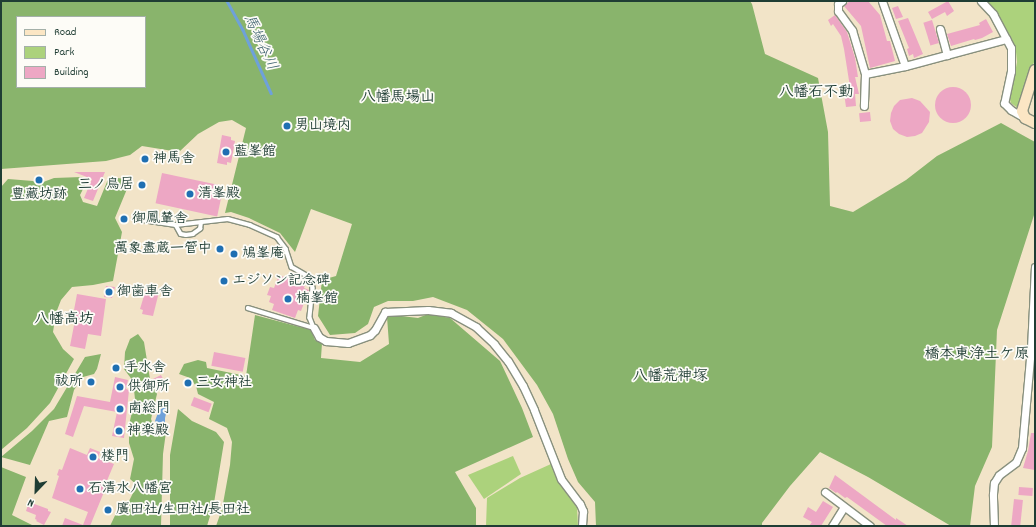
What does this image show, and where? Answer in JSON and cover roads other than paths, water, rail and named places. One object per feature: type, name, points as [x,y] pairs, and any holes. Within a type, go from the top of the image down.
[{"type":"street","points":[[842,1],[838,4],[838,11],[852,30],[865,74],[864,106]]},
{"type":"street","points":[[882,1],[905,66]]},
{"type":"street","points":[[981,1],[993,14],[1011,48],[1011,71],[1004,103],[1011,110],[1035,123]]},
{"type":"street","points":[[940,29],[947,55]]},
{"type":"street","points":[[865,74],[905,66],[1006,39]]},
{"type":"street","points":[[1025,118],[1022,111],[1035,70]]},
{"type":"street","points":[[994,526],[994,483],[999,475],[1016,462],[1022,448],[1035,267]]},
{"type":"street","points":[[314,328],[320,337],[326,341],[348,343],[363,339],[370,335],[375,330],[385,312],[428,310],[451,313],[476,327],[494,344],[508,361],[523,386],[561,479],[580,504],[582,511],[582,526]]},
{"type":"street","points":[[825,492],[870,526]]},
{"type":"street","points":[[832,526],[844,507]]},
{"type":"lane","points":[[136,219],[176,225],[228,219],[277,237],[286,250],[292,268],[309,278],[312,282],[314,288],[310,318],[314,328]]},
{"type":"lane","points":[[176,225],[181,234],[186,235],[192,234],[200,229],[201,223]]},
{"type":"lane","points":[[248,308],[314,328]]},
{"type":"water","points":[[165,407],[167,410],[165,428],[157,425],[155,421],[159,410]]},
{"type":"waterway","name":"馬場谷川","points":[[227,1],[243,30],[271,93]]},
{"type":"place","name":"男山境内","points":[[287,126]]},
{"type":"place","name":"藍峯館","points":[[226,152]]},
{"type":"place","name":"神馬舎","points":[[145,159]]},
{"type":"place","name":"豊藏坊跡","points":[[39,180]]},
{"type":"place","name":"三ノ鳥居","points":[[142,185]]},
{"type":"place","name":"清峯殿","points":[[190,194]]},
{"type":"place","name":"御鳳輦舎","points":[[124,219]]},
{"type":"place","name":"萬象盡蔵一管中","points":[[220,249]]},
{"type":"place","name":"鳩峯庵","points":[[234,254]]},
{"type":"place","name":"エジソン記念碑","points":[[224,281]]},
{"type":"place","name":"御歯車舎","points":[[109,292]]},
{"type":"place","name":"楠峯館","points":[[288,299]]},
{"type":"place","name":"手水舎","points":[[116,368]]},
{"type":"place","name":"祓所","points":[[91,382]]},
{"type":"place","name":"三女神社","points":[[188,383]]},
{"type":"place","name":"供御所","points":[[120,387]]},
{"type":"place","name":"南総門","points":[[120,409]]},
{"type":"place","name":"神楽殿","points":[[119,431]]},
{"type":"place","name":"楼門","points":[[93,457]]},
{"type":"place","name":"石清水八幡宮","points":[[80,489]]},
{"type":"place","name":"廣田社/生田社/長田社","points":[[108,510]]},
{"type":"district","name":"八幡石不動","points":[[816,94]]},
{"type":"district","name":"八幡馬場山","points":[[398,99]]},
{"type":"district","name":"八幡高坊","points":[[64,321]]},
{"type":"district","name":"橋本東浄土ケ原","points":[[977,356]]},
{"type":"district","name":"八幡荒神塚","points":[[670,378]]}]
